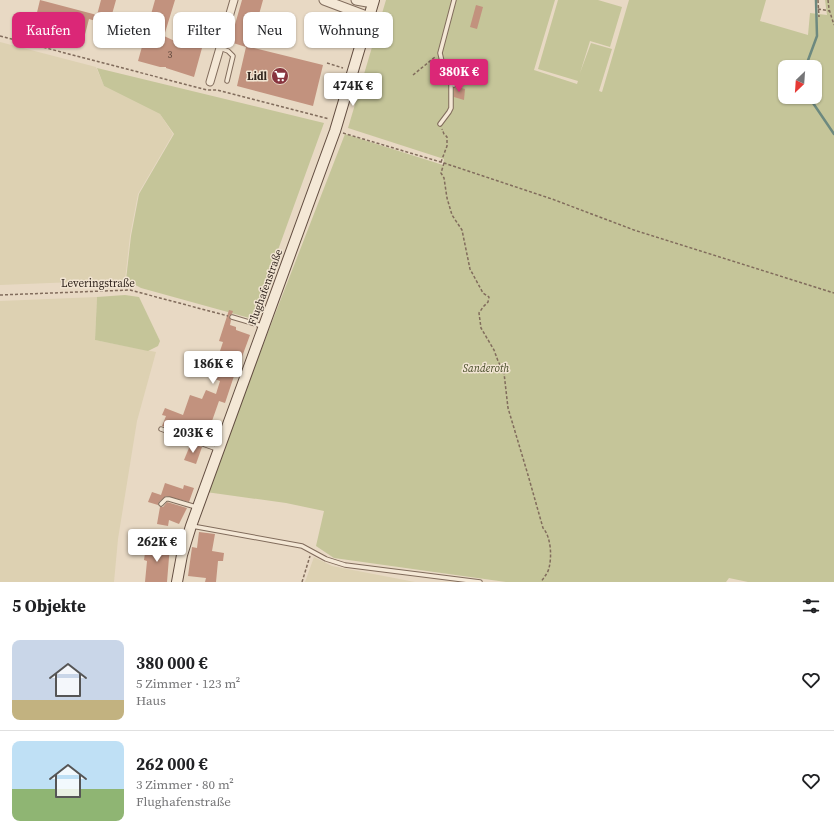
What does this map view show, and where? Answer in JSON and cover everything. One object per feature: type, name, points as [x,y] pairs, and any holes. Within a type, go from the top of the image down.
[{"type":"main road","name":"Flughafenstraße","points":[[370,12],[373,1]]},
{"type":"main road","name":"Flughafenstraße","points":[[177,582],[182,555],[197,507],[335,131],[360,48]]},
{"type":"street","points":[[230,12],[234,0]]},
{"type":"street","points":[[324,0],[356,12]]},
{"type":"street","points":[[356,0],[373,1]]},
{"type":"street","points":[[210,82],[220,48]]},
{"type":"lane","points":[[440,124],[451,108],[453,83],[444,70],[440,53],[454,0]]},
{"type":"lane","points":[[220,48],[228,51],[233,56],[227,81]]},
{"type":"lane","points":[[232,317],[263,326]]},
{"type":"lane","points":[[161,429],[218,449]]},
{"type":"lane","points":[[161,504],[166,499],[169,499],[197,507]]},
{"type":"lane","points":[[191,526],[302,546],[326,559],[345,565],[480,582]]},
{"type":"path","points":[[818,0],[819,17]]},
{"type":"path","points":[[828,0],[834,25]]},
{"type":"path","points":[[818,9],[830,11]]},
{"type":"path","points":[[0,36],[207,90],[218,90],[330,118]]},
{"type":"path","points":[[413,75],[440,53]]},
{"type":"path","points":[[327,63],[343,68]]},
{"type":"path","points":[[335,131],[441,162],[552,199],[634,230],[834,294]]},
{"type":"path","points":[[441,162],[448,142],[447,137],[444,134]]},
{"type":"path","points":[[444,163],[441,173],[444,178],[447,198],[452,215],[462,230],[470,269],[483,293],[489,297],[488,302],[479,313],[481,328],[494,350],[504,373],[508,408],[543,528],[548,534],[550,560],[548,572],[541,582]]},
{"type":"path","name":"Leveringstraße","points":[[0,295],[130,290],[232,317]]},
{"type":"path","points":[[302,582],[312,551]]},
{"type":"shaded area","points":[[0,42],[12,45],[12,48],[23,48],[96,67],[104,86],[160,114],[173,134],[138,194],[130,236],[125,280],[0,285]]},
{"type":"shaded area","points":[[97,297],[95,340],[156,352],[137,421],[118,539],[114,582],[0,582],[0,301]]},
{"type":"shaded area","points":[[314,557],[332,566],[415,582],[305,582]]},
{"type":"green space","name":"Sanderoth","points":[[386,0],[555,0],[534,70],[577,84],[578,81],[538,69],[558,0],[598,0],[622,7],[610,47],[590,41],[580,73],[591,43],[612,49],[599,91],[602,92],[629,0],[766,0],[760,21],[808,35],[810,13],[827,15],[825,0],[834,0],[834,582],[748,582],[729,578],[726,582],[506,582],[334,558],[316,546],[324,511],[286,503],[206,492],[345,134],[443,165],[444,159],[348,128],[372,48],[393,48],[393,12],[382,12]]},
{"type":"green space","points":[[97,68],[324,123],[253,319],[141,288],[126,280],[131,236],[139,194],[174,134],[160,114],[104,86]]},
{"type":"green space","points":[[125,295],[139,297],[160,341],[158,346],[148,351],[95,340],[97,297]]},
{"type":"building","points":[[40,0],[93,14],[93,20],[89,19],[85,34],[85,12],[37,12]]},
{"type":"building","points":[[101,0],[116,0],[113,12],[98,12]]},
{"type":"building","points":[[155,0],[175,0],[165,33],[165,12],[152,12]]},
{"type":"building","name":"Lidl","points":[[242,0],[263,0],[260,12],[243,12],[243,46],[235,44],[235,24]]},
{"type":"building","points":[[476,5],[483,7],[477,29],[470,27]]},
{"type":"building","points":[[165,36],[173,40],[173,48],[202,48],[194,77],[166,67],[160,67],[138,61],[142,48],[165,48]]},
{"type":"building","name":"Lidl","points":[[246,48],[254,48],[323,65],[313,106],[237,86]]},
{"type":"building","points":[[457,87],[465,89],[464,100],[454,97],[454,88]]},
{"type":"building","points":[[229,310],[233,311],[229,316],[231,320],[230,325],[236,327],[236,330],[250,335],[239,365],[238,364],[225,403],[219,401],[205,441],[193,437],[195,432],[170,423],[169,428],[162,426],[166,416],[162,415],[165,408],[183,415],[190,395],[202,399],[206,390],[216,394],[220,381],[215,379],[218,364],[216,363],[223,342],[219,341]]},
{"type":"building","points":[[191,443],[202,447],[196,464],[184,460]]},
{"type":"building","points":[[165,483],[183,489],[184,485],[194,488],[189,502],[166,496],[159,502],[158,505],[148,502],[152,492],[161,495]]},
{"type":"building","points":[[167,502],[187,508],[179,524],[169,520],[168,526],[157,524],[160,507],[163,507]]},
{"type":"building","points":[[199,532],[215,534],[212,551],[224,553],[223,561],[218,561],[216,582],[205,582],[206,578],[188,576],[192,547],[197,548]]},
{"type":"building","points":[[153,540],[161,540],[161,544],[170,545],[167,582],[145,582],[147,561],[144,560],[145,553],[148,554],[149,548],[152,549]]},
{"type":"waterway","points":[[808,60],[817,36],[816,0]]},
{"type":"waterway","points":[[814,104],[834,134]]},
{"type":"place","name":"Lidl","points":[[280,76]]}]
